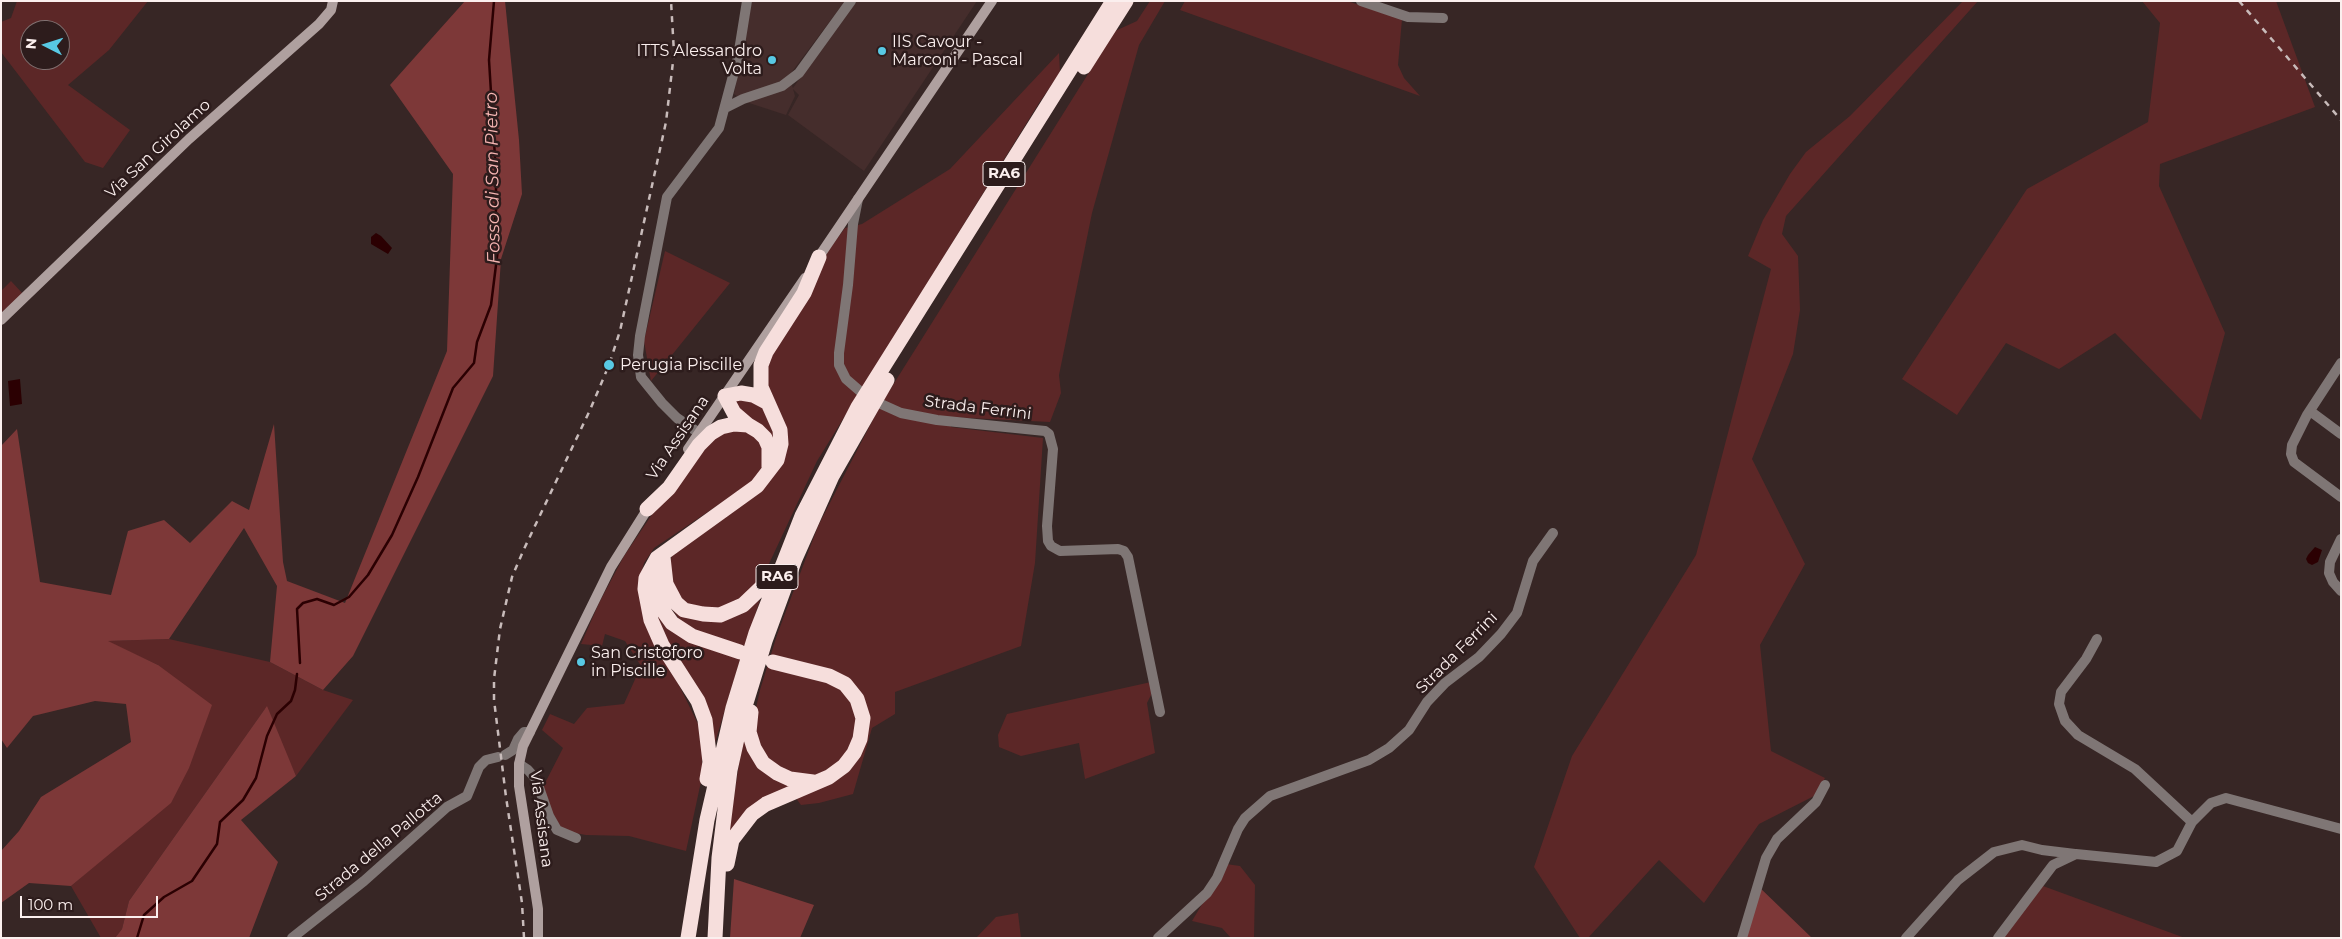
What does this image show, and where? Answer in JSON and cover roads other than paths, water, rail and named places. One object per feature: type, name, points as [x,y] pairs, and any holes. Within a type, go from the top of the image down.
[{"type":"highway","name":"RA6","points":[[1057,100],[1113,1]]},
{"type":"highway","name":"RA6","points":[[689,931],[707,820],[733,708],[756,633],[785,555],[836,447],[858,406],[961,252],[1057,100],[1126,1]]},
{"type":"highway","name":"RA6","points":[[715,938],[719,858],[730,770],[742,716],[765,641],[786,584],[832,476],[961,252]]},
{"type":"highway","points":[[689,931],[692,879],[710,762],[708,738],[698,701],[662,645],[651,620],[647,603],[646,578],[650,566],[657,558],[757,486],[777,460],[781,444],[780,430],[761,386],[761,365],[766,352],[804,293],[819,257]]},
{"type":"highway","points":[[768,403],[753,394],[741,393],[725,396],[734,413],[766,438],[770,456],[768,474]]},
{"type":"highway","points":[[647,510],[669,488],[699,445],[711,433],[721,427],[734,424],[748,425]]},
{"type":"highway","points":[[666,553],[666,584],[676,604],[684,610],[720,615],[743,605],[765,584],[815,475],[836,447]]},
{"type":"highway","points":[[666,553],[658,571],[656,585],[659,598],[668,617],[681,630],[692,636],[740,652]]},
{"type":"highway","points":[[786,584],[778,622],[752,705],[749,732],[754,748],[763,763],[790,779],[815,782]]},
{"type":"highway","points":[[722,938],[728,853],[732,840],[752,814],[766,804],[829,776],[844,766],[854,754],[860,739],[863,718],[857,699],[845,684],[829,676],[773,662]]},
{"type":"main road","name":"Via San Girolamo","points":[[1,320],[189,139],[320,24],[330,10],[333,1]]},
{"type":"main road","name":"Via Assisana","points":[[538,938],[538,909],[519,786],[519,764],[523,746],[611,567],[647,510],[992,1]]},
{"type":"street","points":[[699,433],[672,413],[641,377],[638,355],[667,197],[719,128],[738,57],[747,1]]},
{"type":"street","points":[[725,108],[743,99],[782,86],[799,73],[851,1]]},
{"type":"street","points":[[973,29],[987,1]]},
{"type":"street","points":[[1360,1],[1408,17],[1443,18]]},
{"type":"street","points":[[858,198],[853,224],[839,365],[846,379],[861,392]]},
{"type":"street","points":[[2341,363],[2310,411],[2292,445],[2291,454],[2294,462],[2341,497]]},
{"type":"street","name":"Strada Ferrini","points":[[881,404],[901,413],[937,420],[1045,431],[1049,434],[1053,449],[1047,526],[1048,541],[1051,546],[1060,551],[1118,549],[1124,551],[1128,557],[1160,712]]},
{"type":"street","points":[[2310,411],[2341,434]]},
{"type":"street","name":"Strada Ferrini","points":[[1158,938],[1207,893],[1245,818],[1270,796],[1369,760],[1389,748],[1408,730],[1427,702],[1445,683],[1479,657],[1501,634],[1517,613],[1533,561],[1553,533]]},
{"type":"street","points":[[2341,539],[2330,562],[2329,573],[2333,582],[2341,591]]},
{"type":"street","points":[[2097,639],[2086,659],[2061,692],[2059,704],[2065,721],[2078,734],[2135,769],[2192,822]]},
{"type":"street","name":"Strada della Pallotta","points":[[292,938],[331,909],[447,807],[467,796],[480,767],[486,760],[502,756],[513,750],[524,732],[530,732]]},
{"type":"street","points":[[519,764],[536,779],[549,816],[557,830],[576,838]]},
{"type":"street","points":[[1742,938],[1766,858],[1777,839],[1816,802],[1825,785]]},
{"type":"street","points":[[1906,938],[1958,880],[1994,852],[2022,844],[2042,850],[2156,862],[2177,851],[2192,822],[2211,803],[2226,798],[2341,829]]},
{"type":"street","points":[[1998,938],[2053,865],[2076,854]]},
{"type":"waterway","name":"Fosso di San Pietro","points":[[300,663],[297,609],[303,603],[317,599],[334,605],[349,597],[368,575],[392,535],[418,477],[453,388],[474,363],[477,342],[491,305],[498,249],[493,232],[496,210],[496,174],[489,60],[494,1]]},
{"type":"waterway","name":"Fosso di San Pietro","points":[[137,938],[144,915],[164,897],[192,881],[217,844],[220,822],[243,800],[256,778],[267,736],[277,714],[291,701],[295,690],[297,674]]},
{"type":"railway","points":[[524,938],[522,903],[494,700],[494,679],[500,629],[512,577],[590,410],[609,365],[620,331],[666,122],[674,53],[671,1]]},
{"type":"railway","points":[[2239,1],[2341,120]]},
{"type":"place","name":"IIS Cavour - Marconi - Pascal","points":[[882,51]]},
{"type":"place","name":"ITTS Alessandro Volta","points":[[772,60]]},
{"type":"place","name":"Perugia Piscille","points":[[609,365]]},
{"type":"place","name":"San Cristoforo in Piscille","points":[[581,662]]}]
